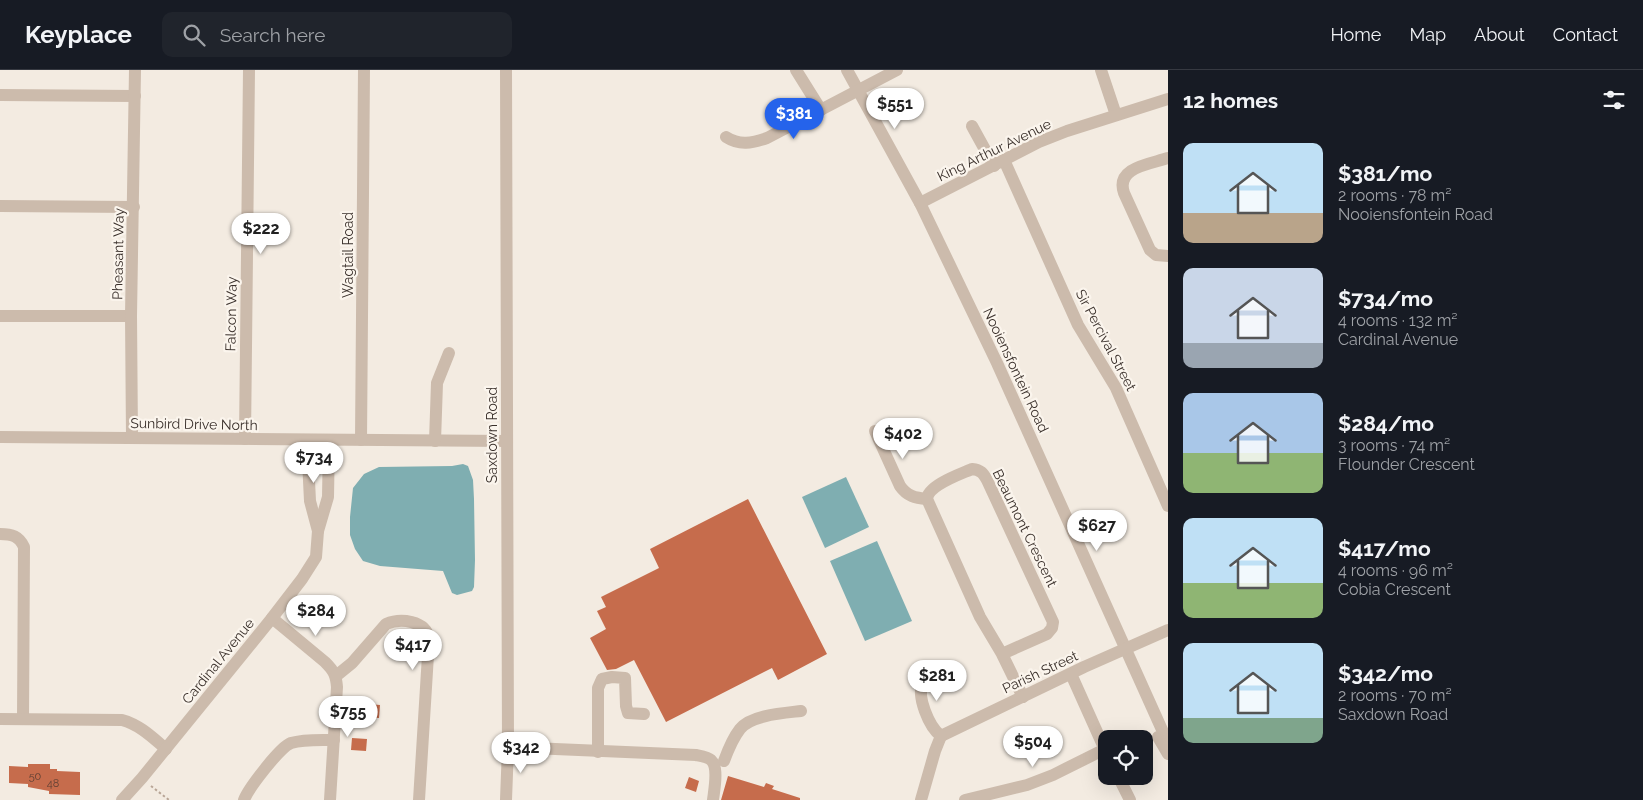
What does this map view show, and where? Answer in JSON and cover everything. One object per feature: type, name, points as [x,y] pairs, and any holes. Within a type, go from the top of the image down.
[{"type":"street","name":"Pheasant Way","points":[[132,438],[131,316],[135,70]]},
{"type":"street","name":"Falcon Way","points":[[245,439],[249,70]]},
{"type":"street","name":"Wagtail Road","points":[[361,440],[364,70]]},
{"type":"street","name":"Saxdown Road","points":[[506,70],[508,747],[506,800]]},
{"type":"street","points":[[796,70],[821,110]]},
{"type":"street","name":"Nooiensfontein Road","points":[[847,70],[920,203],[997,363],[1168,743]]},
{"type":"street","points":[[726,137],[734,142],[754,142],[780,132],[897,70]]},
{"type":"street","points":[[1100,70],[1116,116]]},
{"type":"street","points":[[0,95],[135,96]]},
{"type":"street","name":"King Arthur Avenue","points":[[920,203],[1039,142],[1168,98]]},
{"type":"street","name":"Sir Percival Street","points":[[972,126],[999,163],[1078,325],[1116,388],[1168,506]]},
{"type":"street","points":[[1168,158],[1131,170],[1123,179],[1122,184],[1150,250],[1156,255],[1168,256]]},
{"type":"street","points":[[0,206],[134,207]]},
{"type":"street","points":[[0,316],[131,316]]},
{"type":"street","points":[[435,441],[437,383],[448,353]]},
{"type":"street","points":[[875,430],[900,486],[912,496],[927,499],[980,617],[1002,654],[1023,697]]},
{"type":"street","name":"Sunbird Drive North","points":[[0,437],[507,441]]},
{"type":"street","name":"Cardinal Avenue","points":[[122,800],[166,749],[272,618],[316,557],[318,531],[310,500],[307,440]]},
{"type":"street","name":"Cardinal Avenue","points":[[318,531],[328,498],[329,440]]},
{"type":"street","name":"Beaumont Crescent","points":[[927,499],[927,494],[932,489],[972,469],[984,473],[1053,622],[1052,628],[1046,634],[1002,654]]},
{"type":"street","points":[[0,534],[14,535],[18,538],[24,547],[25,554],[23,718]]},
{"type":"street","points":[[272,618],[325,662],[334,671],[336,676],[337,687],[330,800]]},
{"type":"street","points":[[336,676],[352,663],[380,628],[386,624],[392,622],[415,622],[425,629],[429,639],[419,800]]},
{"type":"street","points":[[1125,649],[1168,630]]},
{"type":"street","name":"Parish Street","points":[[941,736],[1125,649]]},
{"type":"street","points":[[921,800],[941,736],[931,726],[921,693],[927,676],[939,670]]},
{"type":"street","points":[[1071,674],[1098,733]]},
{"type":"street","points":[[598,752],[598,688],[602,679],[612,677],[624,678],[628,713],[644,714]]},
{"type":"street","name":"Nooiensfontein Road","points":[[1144,689],[1149,714],[1168,754]]},
{"type":"street","points":[[724,761],[735,736],[744,724],[764,717],[801,711]]},
{"type":"street","points":[[0,718],[122,720],[130,722],[147,732],[166,749]]},
{"type":"street","points":[[244,800],[286,745],[303,741],[334,740]]},
{"type":"street","points":[[508,747],[696,755],[711,760],[715,768],[713,800]]},
{"type":"street","points":[[965,800],[1027,785],[1098,755]]},
{"type":"street","points":[[1122,785],[1130,800]]},
{"type":"path","points":[[142,778],[169,800]]},
{"type":"water","points":[[463,464],[468,466],[473,480],[475,560],[474,587],[472,591],[457,595],[452,593],[443,571],[380,566],[363,561],[355,549],[350,535],[350,517],[353,488],[364,474],[379,467],[452,466]]},
{"type":"water","points":[[846,477],[869,527],[825,548],[802,497]]},
{"type":"water","points":[[877,541],[912,621],[865,641],[830,561]]},
{"type":"building","points":[[748,499],[827,654],[778,680],[772,668],[666,722],[634,660],[616,669],[607,670],[590,638],[606,629],[597,611],[606,607],[601,597],[659,568],[650,549]]},
{"type":"building","points":[[354,703],[380,705],[379,718],[353,717]]},
{"type":"building","points":[[352,738],[367,739],[366,751],[351,750]]},
{"type":"building","points":[[28,764],[50,764],[50,769],[57,769],[57,771],[80,772],[80,795],[49,794],[49,791],[28,787],[28,784],[9,783],[9,766],[28,767]]},
{"type":"building","points":[[728,776],[764,787],[766,783],[774,786],[772,789],[800,798],[800,800],[721,800]]},
{"type":"building","points":[[689,777],[699,781],[696,792],[685,788]]}]
